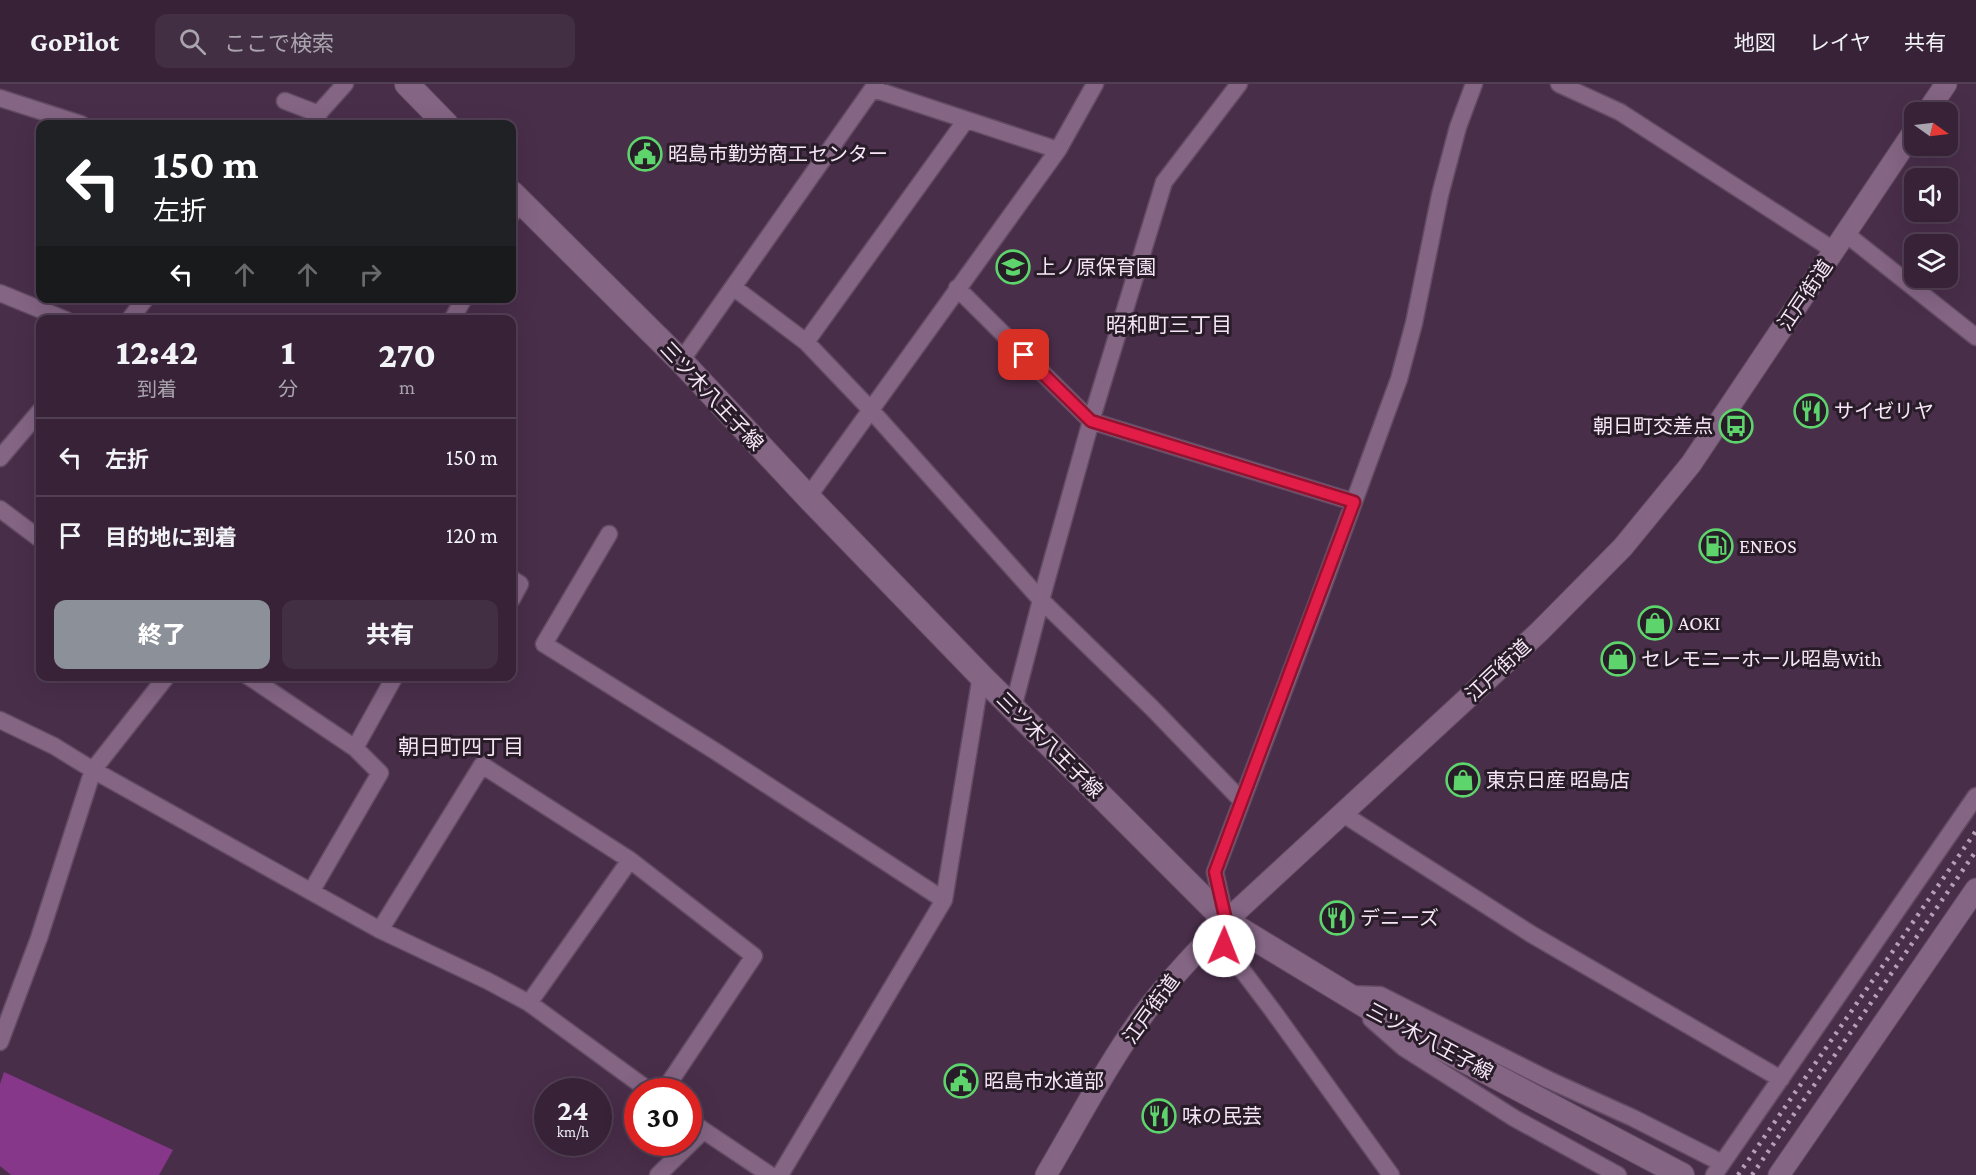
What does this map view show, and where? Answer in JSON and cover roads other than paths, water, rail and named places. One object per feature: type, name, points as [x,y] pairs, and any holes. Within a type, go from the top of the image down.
[{"type":"main road","points":[[407,84],[442,120]]},
{"type":"main road","name":"三ツ木八王子線","points":[[516,204],[681,361],[807,497],[981,676],[1226,921],[1394,1023],[1682,1175]]},
{"type":"street","points":[[285,101],[314,119],[345,84]]},
{"type":"street","points":[[1013,708],[1091,421],[1164,182],[1239,84]]},
{"type":"street","points":[[1391,1175],[1274,1011],[1224,946],[1226,921],[1215,872],[1399,379],[1414,323],[1440,195],[1458,128],[1474,84]]},
{"type":"street","points":[[1559,84],[1620,112],[1840,242],[1976,337]]},
{"type":"street","points":[[1934,102],[1946,84]]},
{"type":"street","points":[[807,497],[1058,150],[1091,85]]},
{"type":"street","points":[[681,361],[875,87],[1058,150]]},
{"type":"street","points":[[0,98],[69,120]]},
{"type":"street","points":[[806,342],[966,120]]},
{"type":"street","name":"江戸街道","points":[[1046,1175],[1148,1008],[1184,964],[1226,921],[1539,632],[1623,547],[1691,464],[1904,146]]},
{"type":"street","points":[[733,287],[806,342],[870,409],[1041,600],[1152,708],[1242,801]]},
{"type":"street","points":[[957,288],[1091,421],[1354,502]]},
{"type":"street","points":[[0,292],[54,315]]},
{"type":"street","points":[[133,315],[142,303]]},
{"type":"street","points":[[0,458],[36,416]]},
{"type":"street","points":[[0,510],[36,536]]},
{"type":"street","points":[[609,534],[544,644],[715,751],[944,900]]},
{"type":"street","points":[[780,1175],[944,900],[981,676]]},
{"type":"street","points":[[0,1042],[39,938],[93,770],[163,681]]},
{"type":"street","points":[[255,681],[355,748],[380,773],[312,890]]},
{"type":"street","points":[[355,748],[392,681]]},
{"type":"street","points":[[0,720],[54,746],[380,930],[488,981],[529,1004],[632,1078]]},
{"type":"street","points":[[380,930],[482,765],[630,860],[754,956],[672,1078]]},
{"type":"street","points":[[1343,993],[1380,995],[1549,1080],[1633,1118],[1718,1169],[1976,796]]},
{"type":"street","points":[[1343,814],[1531,934],[1781,1078]]},
{"type":"street","points":[[529,1004],[630,860]]},
{"type":"street","points":[[1779,1175],[1976,889]]},
{"type":"street","points":[[1343,993],[1404,1048],[1514,1118],[1618,1175]]},
{"type":"street","points":[[658,1175],[703,1131],[770,1175]]},
{"type":"railway","points":[[1738,1175],[1976,831]]},
{"type":"railway","points":[[1752,1175],[1976,851]]},
{"type":"place","name":"昭島市勤労商工センター","points":[[645,154]]},
{"type":"place","name":"上ノ原保育園","points":[[1013,267]]},
{"type":"place","name":"サイゼリヤ","points":[[1811,411]]},
{"type":"place","name":"朝日町交差点","points":[[1736,426]]},
{"type":"place","name":"ENEOS","points":[[1716,546]]},
{"type":"place","name":"AOKI","points":[[1655,623]]},
{"type":"place","name":"セレモニーホール昭島With","points":[[1618,659]]},
{"type":"place","name":"東京日産 昭島店","points":[[1463,780]]},
{"type":"place","name":"デニーズ","points":[[1337,918]]},
{"type":"place","name":"昭島市水道部","points":[[961,1081]]},
{"type":"place","name":"味の民芸","points":[[1159,1116]]},
{"type":"district","name":"昭和町三丁目","points":[[1169,325]]},
{"type":"district","name":"朝日町四丁目","points":[[461,747]]}]
